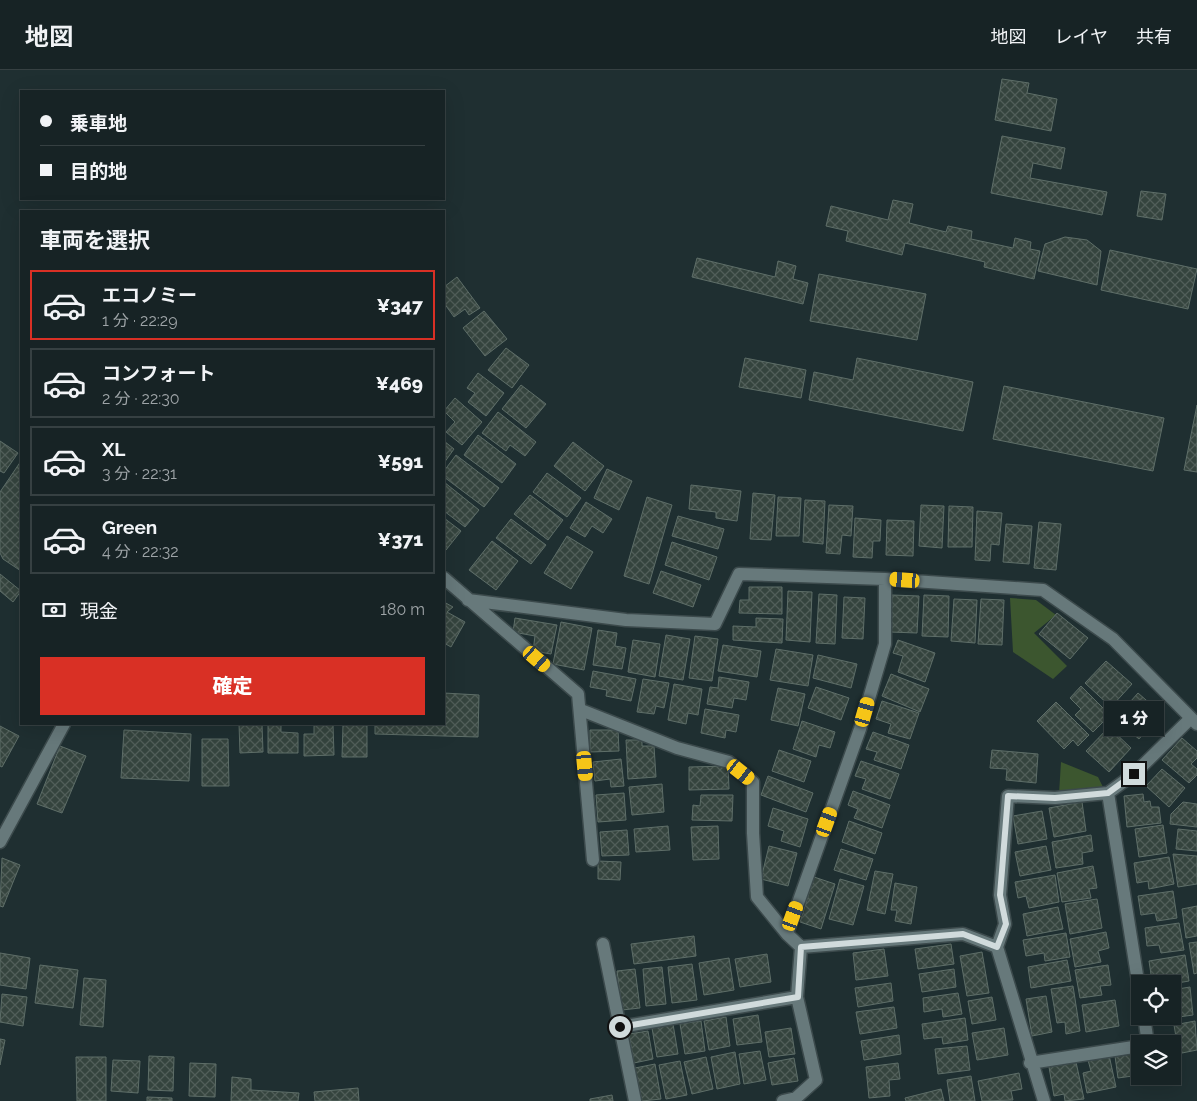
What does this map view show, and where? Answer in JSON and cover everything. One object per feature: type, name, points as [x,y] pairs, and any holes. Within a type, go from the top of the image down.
[{"type":"street","points":[[468,600],[626,620],[715,624],[739,574],[885,579],[1044,590],[1112,640],[1194,722],[1134,774],[1108,793],[1055,798],[1008,796],[1000,895],[1006,924],[997,947],[1030,1063],[1044,1101]]},
{"type":"street","points":[[445,579],[578,694],[581,710],[593,860]]},
{"type":"street","points":[[787,934],[860,729],[885,644],[885,579]]},
{"type":"street","points":[[581,710],[677,748],[729,762],[753,782],[753,833],[757,897],[787,934],[801,947],[963,934],[997,947]]},
{"type":"street","points":[[0,842],[63,725]]},
{"type":"street","points":[[1108,793],[1137,975]]},
{"type":"street","points":[[603,944],[635,1101]]},
{"type":"street","points":[[783,1101],[796,1098],[816,1080],[798,997],[801,947]]},
{"type":"street","points":[[620,1027],[798,997]]},
{"type":"street","points":[[1030,1063],[1131,1047]]},
{"type":"green space","points":[[1010,598],[1036,600],[1056,615],[1034,633],[1067,666],[1053,679],[1013,652]]},
{"type":"green space","points":[[1061,762],[1098,777],[1104,789],[1059,794]]},
{"type":"building","points":[[1002,79],[1029,83],[1027,93],[1057,99],[1051,131],[995,120]]},
{"type":"building","points":[[1002,136],[1065,148],[1061,169],[1033,163],[1030,178],[1107,192],[1102,215],[991,193]]},
{"type":"building","points":[[1141,191],[1166,194],[1162,220],[1137,216]]},
{"type":"building","points":[[893,200],[913,204],[909,223],[946,232],[948,226],[972,231],[971,239],[1013,248],[1015,238],[1031,242],[1030,249],[1040,251],[1034,279],[984,267],[985,262],[905,243],[902,255],[846,241],[848,231],[826,226],[831,206],[888,220]]},
{"type":"building","points":[[1065,237],[1087,240],[1101,251],[1097,285],[1038,271],[1045,244]]},
{"type":"building","points":[[1110,250],[1197,269],[1188,309],[1101,290]]},
{"type":"building","points":[[697,258],[775,277],[778,261],[796,266],[793,279],[808,283],[803,304],[692,277]]},
{"type":"building","points":[[819,274],[926,294],[917,340],[810,321]]},
{"type":"building","points":[[457,277],[480,308],[469,315],[465,309],[454,317],[445,304],[445,286]]},
{"type":"building","points":[[484,311],[507,339],[485,356],[463,328]]},
{"type":"building","points":[[506,348],[529,365],[512,388],[488,370]]},
{"type":"building","points":[[745,358],[806,370],[801,398],[739,387]]},
{"type":"building","points":[[857,358],[973,382],[963,431],[809,400],[814,372],[853,380]]},
{"type":"building","points":[[478,373],[504,393],[486,416],[468,402],[475,393],[467,388]]},
{"type":"building","points":[[521,385],[546,404],[526,428],[502,409]]},
{"type":"building","points":[[1004,386],[1164,418],[1153,471],[993,439]]},
{"type":"building","points":[[455,398],[482,422],[462,445],[446,432],[455,422],[445,410]]},
{"type":"building","points":[[1197,405],[1197,472],[1184,470]]},
{"type":"building","points":[[498,412],[536,442],[525,456],[510,445],[506,451],[482,433]]},
{"type":"building","points":[[478,435],[516,464],[502,483],[464,455]]},
{"type":"building","points":[[0,441],[18,453],[4,473],[0,471]]},
{"type":"building","points":[[445,442],[454,449],[445,462]]},
{"type":"building","points":[[573,442],[604,466],[585,491],[554,466]]},
{"type":"building","points":[[456,455],[499,488],[484,507],[445,478],[445,470]]},
{"type":"building","points":[[20,462],[20,570],[3,559],[0,553],[0,492]]},
{"type":"building","points":[[607,469],[632,481],[619,510],[594,498]]},
{"type":"building","points":[[547,473],[581,498],[567,517],[533,492]]},
{"type":"building","points":[[445,483],[479,510],[465,527],[445,512]]},
{"type":"building","points":[[691,485],[741,491],[737,521],[716,518],[716,512],[689,509]]},
{"type":"building","points":[[753,493],[775,495],[771,540],[750,539]]},
{"type":"building","points":[[530,495],[563,520],[548,540],[514,514]]},
{"type":"building","points":[[647,497],[672,505],[649,584],[624,576]]},
{"type":"building","points":[[778,497],[801,498],[799,536],[776,536]]},
{"type":"building","points":[[805,500],[825,501],[823,544],[803,542]]},
{"type":"building","points":[[586,502],[612,519],[603,533],[592,526],[585,537],[570,528]]},
{"type":"building","points":[[829,505],[853,506],[851,536],[842,535],[840,554],[826,553]]},
{"type":"building","points":[[921,505],[944,506],[942,548],[919,546]]},
{"type":"building","points":[[949,506],[973,507],[972,547],[948,547]]},
{"type":"building","points":[[977,511],[1002,513],[999,545],[991,544],[990,561],[975,560]]},
{"type":"building","points":[[678,516],[724,529],[718,549],[672,536]]},
{"type":"building","points":[[855,518],[881,520],[880,541],[873,541],[872,558],[853,557]]},
{"type":"building","points":[[445,519],[461,531],[445,550]]},
{"type":"building","points":[[511,519],[546,545],[531,564],[496,538]]},
{"type":"building","points":[[887,520],[914,521],[913,556],[886,555]]},
{"type":"building","points":[[1039,522],[1061,524],[1056,570],[1034,568]]},
{"type":"building","points":[[1006,524],[1032,526],[1029,564],[1003,562]]},
{"type":"building","points":[[567,536],[593,552],[571,589],[544,573]]},
{"type":"building","points":[[492,541],[518,561],[496,590],[469,570]]},
{"type":"building","points":[[672,542],[717,557],[709,580],[665,565]]},
{"type":"building","points":[[661,571],[701,585],[693,607],[653,593]]},
{"type":"building","points":[[0,574],[20,590],[20,592],[13,602],[0,591]]},
{"type":"building","points":[[749,587],[782,587],[782,614],[739,613],[740,600],[749,600]]},
{"type":"building","points":[[788,591],[812,592],[810,642],[786,640]]},
{"type":"building","points":[[819,594],[837,595],[835,644],[816,643]]},
{"type":"building","points":[[892,595],[919,596],[917,633],[890,632]]},
{"type":"building","points":[[924,595],[949,596],[948,637],[922,636]]},
{"type":"building","points":[[844,597],[865,598],[863,639],[842,638]]},
{"type":"building","points":[[954,599],[977,600],[975,643],[951,641]]},
{"type":"building","points":[[981,599],[1004,600],[1002,645],[978,644]]},
{"type":"building","points":[[445,603],[453,607],[447,612],[465,622],[451,647],[445,644]]},
{"type":"building","points":[[1057,613],[1088,638],[1070,659],[1039,634]]},
{"type":"building","points":[[515,618],[557,625],[551,654],[533,651],[535,636],[513,632]]},
{"type":"building","points":[[756,618],[783,619],[782,643],[733,640],[733,626],[756,627]]},
{"type":"building","points":[[561,622],[592,628],[584,670],[553,664]]},
{"type":"building","points":[[598,630],[617,633],[615,646],[626,648],[622,669],[593,665]]},
{"type":"building","points":[[666,635],[690,639],[683,680],[659,676]]},
{"type":"building","points":[[695,636],[718,639],[712,681],[689,678]]},
{"type":"building","points":[[633,640],[660,644],[655,677],[628,672]]},
{"type":"building","points":[[898,640],[935,653],[925,682],[898,672],[903,656],[893,653]]},
{"type":"building","points":[[723,645],[761,651],[757,677],[718,671]]},
{"type":"building","points":[[776,649],[813,655],[808,686],[770,680]]},
{"type":"building","points":[[818,655],[857,664],[851,688],[813,678]]},
{"type":"building","points":[[1106,661],[1132,684],[1111,707],[1085,683]]},
{"type":"building","points":[[593,671],[636,679],[631,701],[606,696],[607,690],[590,687]]},
{"type":"building","points":[[891,674],[929,689],[920,712],[882,696]]},
{"type":"building","points":[[719,677],[749,682],[746,700],[734,698],[732,708],[707,704],[710,687],[718,688]]},
{"type":"building","points":[[643,679],[669,683],[664,708],[656,706],[654,714],[637,712]]},
{"type":"building","points":[[674,684],[702,689],[698,715],[688,713],[686,724],[668,720]]},
{"type":"building","points":[[1081,686],[1110,715],[1093,732],[1075,715],[1081,709],[1070,698]]},
{"type":"building","points":[[816,687],[849,698],[841,720],[808,708]]},
{"type":"building","points":[[778,688],[805,694],[798,726],[771,720]]},
{"type":"building","points":[[445,693],[479,695],[478,737],[375,734],[375,725],[445,725]]},
{"type":"building","points":[[1138,693],[1161,713],[1139,739],[1115,719]]},
{"type":"building","points":[[882,701],[919,713],[910,739],[888,733],[891,724],[876,719]]},
{"type":"building","points":[[1056,702],[1089,735],[1078,746],[1073,740],[1064,749],[1037,721]]},
{"type":"building","points":[[705,709],[739,715],[736,732],[726,730],[725,738],[701,733]]},
{"type":"building","points":[[802,721],[835,732],[830,748],[819,745],[816,757],[793,749]]},
{"type":"building","points":[[239,725],[262,725],[263,752],[240,753]]},
{"type":"building","points":[[268,725],[281,725],[281,732],[298,733],[298,753],[268,753]]},
{"type":"building","points":[[314,725],[333,725],[334,755],[304,756],[304,734],[314,734]]},
{"type":"building","points":[[343,725],[367,725],[367,757],[342,757]]},
{"type":"building","points":[[0,726],[19,736],[2,767],[0,766]]},
{"type":"building","points":[[1109,727],[1131,748],[1109,772],[1086,751]]},
{"type":"building","points":[[124,730],[191,734],[189,781],[121,778]]},
{"type":"building","points":[[590,730],[618,730],[619,751],[590,752]]},
{"type":"building","points":[[873,732],[909,745],[901,769],[874,760],[877,752],[866,749]]},
{"type":"building","points":[[1182,738],[1197,751],[1197,758],[1191,764],[1197,769],[1197,775],[1189,783],[1162,760]]},
{"type":"building","points":[[202,739],[228,739],[229,786],[202,786]]},
{"type":"building","points":[[626,740],[642,740],[642,746],[654,746],[656,777],[628,779]]},
{"type":"building","points":[[60,746],[86,756],[62,813],[37,804]]},
{"type":"building","points":[[779,750],[811,761],[804,782],[772,771]]},
{"type":"building","points":[[992,750],[1038,754],[1036,783],[1006,780],[1007,769],[990,768]]},
{"type":"building","points":[[621,759],[624,786],[611,787],[610,779],[595,781],[593,762]]},
{"type":"building","points":[[861,761],[899,774],[890,799],[862,789],[866,779],[855,776]]},
{"type":"building","points":[[728,766],[729,789],[689,790],[689,767]]},
{"type":"building","points":[[1162,769],[1185,788],[1169,807],[1146,786]]},
{"type":"building","points":[[768,776],[813,793],[806,812],[761,795]]},
{"type":"building","points":[[662,784],[664,812],[632,815],[629,787]]},
{"type":"building","points":[[853,791],[890,805],[882,828],[854,818],[858,809],[848,805]]},
{"type":"building","points":[[624,793],[626,820],[598,822],[596,795]]},
{"type":"building","points":[[1143,794],[1144,802],[1150,801],[1151,807],[1159,807],[1161,823],[1127,827],[1124,796]]},
{"type":"building","points":[[701,795],[733,795],[732,821],[692,820],[693,805],[700,806]]},
{"type":"building","points":[[1082,802],[1086,831],[1054,837],[1049,808]]},
{"type":"building","points":[[1183,802],[1197,804],[1197,827],[1170,824],[1171,814]]},
{"type":"building","points":[[773,808],[808,819],[800,847],[781,841],[784,831],[768,826]]},
{"type":"building","points":[[1042,811],[1047,839],[1018,844],[1013,816]]},
{"type":"building","points":[[849,821],[882,833],[875,854],[842,842]]},
{"type":"building","points":[[1163,825],[1167,853],[1139,857],[1135,829]]},
{"type":"building","points":[[668,826],[670,850],[636,852],[634,829]]},
{"type":"building","points":[[718,826],[719,859],[693,860],[691,827]]},
{"type":"building","points":[[1178,829],[1197,831],[1197,851],[1176,849]]},
{"type":"building","points":[[627,830],[629,855],[602,856],[600,832]]},
{"type":"building","points":[[1091,835],[1093,851],[1082,853],[1083,864],[1056,868],[1052,842]]},
{"type":"building","points":[[769,846],[797,853],[788,886],[761,879]]},
{"type":"building","points":[[1046,846],[1051,870],[1020,876],[1015,852]]},
{"type":"building","points":[[841,849],[873,859],[866,880],[834,870]]},
{"type":"building","points":[[1173,854],[1197,856],[1197,884],[1178,887]]},
{"type":"building","points":[[1169,857],[1174,884],[1149,889],[1148,881],[1137,883],[1134,863]]},
{"type":"building","points":[[2,858],[20,865],[3,907],[0,906]]},
{"type":"building","points":[[598,861],[621,862],[620,880],[598,879]]},
{"type":"building","points":[[1093,866],[1097,888],[1089,889],[1091,898],[1062,902],[1057,873]]},
{"type":"building","points":[[875,871],[893,874],[885,914],[867,910]]},
{"type":"building","points":[[1055,875],[1059,902],[1029,908],[1026,896],[1018,898],[1015,882]]},
{"type":"building","points":[[814,877],[835,884],[821,929],[800,922]]},
{"type":"building","points":[[840,879],[864,886],[853,925],[829,919]]},
{"type":"building","points":[[895,883],[917,887],[911,924],[895,921],[897,910],[891,910]]},
{"type":"building","points":[[1173,891],[1177,918],[1157,921],[1155,913],[1141,915],[1138,896]]},
{"type":"building","points":[[1097,899],[1102,928],[1070,934],[1065,904]]},
{"type":"building","points":[[1197,906],[1197,936],[1186,938],[1182,909]]},
{"type":"building","points":[[1058,907],[1063,929],[1027,936],[1023,914]]},
{"type":"building","points":[[1179,923],[1184,950],[1161,953],[1159,945],[1147,946],[1145,928]]},
{"type":"building","points":[[1106,932],[1109,948],[1098,951],[1101,962],[1075,967],[1070,939]]},
{"type":"building","points":[[1066,933],[1070,957],[1045,961],[1044,953],[1026,956],[1023,940]]},
{"type":"building","points":[[694,936],[696,956],[634,964],[631,944]]},
{"type":"building","points":[[1197,942],[1197,973],[1194,974],[1189,943]]},
{"type":"building","points":[[951,944],[954,964],[918,969],[915,949]]},
{"type":"building","points":[[884,949],[888,976],[856,980],[853,953]]},
{"type":"building","points":[[982,952],[989,993],[967,996],[960,956]]},
{"type":"building","points":[[0,953],[30,958],[26,989],[0,985]]},
{"type":"building","points":[[767,954],[771,982],[740,987],[735,959]]},
{"type":"building","points":[[1185,955],[1189,981],[1181,982],[1181,975],[1151,975],[1149,961]]},
{"type":"building","points":[[729,958],[734,990],[704,995],[699,963]]},
{"type":"building","points":[[1067,960],[1071,981],[1031,988],[1028,967]]},
{"type":"building","points":[[692,964],[697,1000],[672,1003],[668,967]]},
{"type":"building","points":[[40,965],[78,970],[73,1008],[35,1003]]},
{"type":"building","points":[[1108,965],[1111,985],[1100,986],[1102,995],[1080,998],[1075,970]]},
{"type":"building","points":[[662,967],[666,1004],[646,1006],[643,969]]},
{"type":"building","points":[[635,969],[640,1008],[622,1010],[617,971]]},
{"type":"building","points":[[954,969],[956,987],[922,992],[919,974]]},
{"type":"building","points":[[84,978],[106,980],[103,1027],[80,1025]]},
{"type":"building","points":[[891,983],[893,1001],[858,1007],[855,988]]},
{"type":"building","points":[[1073,986],[1080,1031],[1066,1034],[1065,1022],[1057,1023],[1051,989]]},
{"type":"building","points":[[1190,987],[1193,1015],[1181,1017],[1181,988]]},
{"type":"building","points":[[958,993],[962,1014],[943,1017],[942,1009],[924,1012],[923,998]]},
{"type":"building","points":[[2,994],[27,997],[23,1026],[0,1022]]},
{"type":"building","points":[[1046,996],[1052,1032],[1032,1036],[1026,999]]},
{"type":"building","points":[[992,997],[996,1020],[972,1024],[968,1001]]},
{"type":"building","points":[[1115,1000],[1119,1026],[1086,1032],[1082,1005]]},
{"type":"building","points":[[894,1007],[897,1028],[860,1034],[856,1012]]},
{"type":"building","points":[[758,1015],[762,1042],[737,1045],[733,1019]]},
{"type":"building","points":[[726,1017],[730,1046],[709,1050],[704,1021]]},
{"type":"building","points":[[965,1018],[968,1040],[943,1044],[942,1037],[924,1039],[922,1024]]},
{"type":"building","points":[[701,1021],[705,1051],[685,1054],[680,1024]]},
{"type":"building","points":[[1195,1021],[1197,1050],[1181,1053],[1181,1035],[1176,1035],[1174,1025]]},
{"type":"building","points":[[673,1024],[678,1054],[657,1057],[652,1028]]},
{"type":"building","points":[[791,1028],[795,1054],[769,1057],[765,1032]]},
{"type":"building","points":[[1004,1028],[1008,1055],[977,1060],[972,1033]]},
{"type":"building","points":[[648,1031],[653,1059],[634,1063],[629,1034]]},
{"type":"building","points":[[899,1035],[901,1054],[864,1060],[861,1041]]},
{"type":"building","points":[[0,1039],[5,1040],[0,1065]]},
{"type":"building","points":[[967,1046],[970,1070],[938,1074],[935,1049]]},
{"type":"building","points":[[760,1051],[766,1080],[744,1084],[739,1054]]},
{"type":"building","points":[[735,1052],[740,1084],[717,1089],[711,1057]]},
{"type":"building","points":[[1131,1053],[1131,1076],[1118,1078],[1115,1056]]},
{"type":"building","points":[[1109,1055],[1116,1087],[1087,1093],[1083,1073],[1091,1071],[1088,1060]]},
{"type":"building","points":[[149,1056],[174,1057],[173,1091],[148,1090]]},
{"type":"building","points":[[76,1057],[106,1057],[106,1101],[77,1101]]},
{"type":"building","points":[[706,1057],[713,1089],[692,1094],[684,1062]]},
{"type":"building","points":[[794,1058],[798,1081],[772,1085],[768,1063]]},
{"type":"building","points":[[113,1060],[140,1061],[138,1093],[111,1091]]},
{"type":"building","points":[[680,1061],[687,1095],[666,1099],[659,1065]]},
{"type":"building","points":[[1076,1062],[1084,1099],[1065,1101],[1064,1094],[1054,1096],[1049,1067]]},
{"type":"building","points":[[190,1063],[216,1064],[215,1097],[189,1096]]},
{"type":"building","points":[[898,1063],[900,1079],[889,1080],[890,1096],[869,1098],[866,1067]]},
{"type":"building","points":[[655,1064],[661,1099],[642,1101],[635,1068]]},
{"type":"building","points":[[1019,1073],[1022,1089],[1011,1091],[1013,1100],[982,1101],[978,1081]]},
{"type":"building","points":[[971,1076],[975,1101],[950,1101],[947,1080]]},
{"type":"building","points":[[232,1077],[251,1079],[251,1090],[299,1093],[298,1101],[231,1101]]},
{"type":"building","points":[[358,1088],[359,1101],[315,1101],[314,1092]]},
{"type":"building","points":[[941,1089],[944,1101],[906,1101],[905,1098]]},
{"type":"building","points":[[612,1095],[613,1101],[590,1101],[590,1099]]},
{"type":"building","points":[[147,1097],[172,1098],[172,1101],[147,1101]]},
{"type":"route","points":[[620,1027],[798,997],[801,947],[963,934],[997,947],[1006,924],[1000,895],[1008,796],[1055,798],[1108,793],[1134,774]]}]
